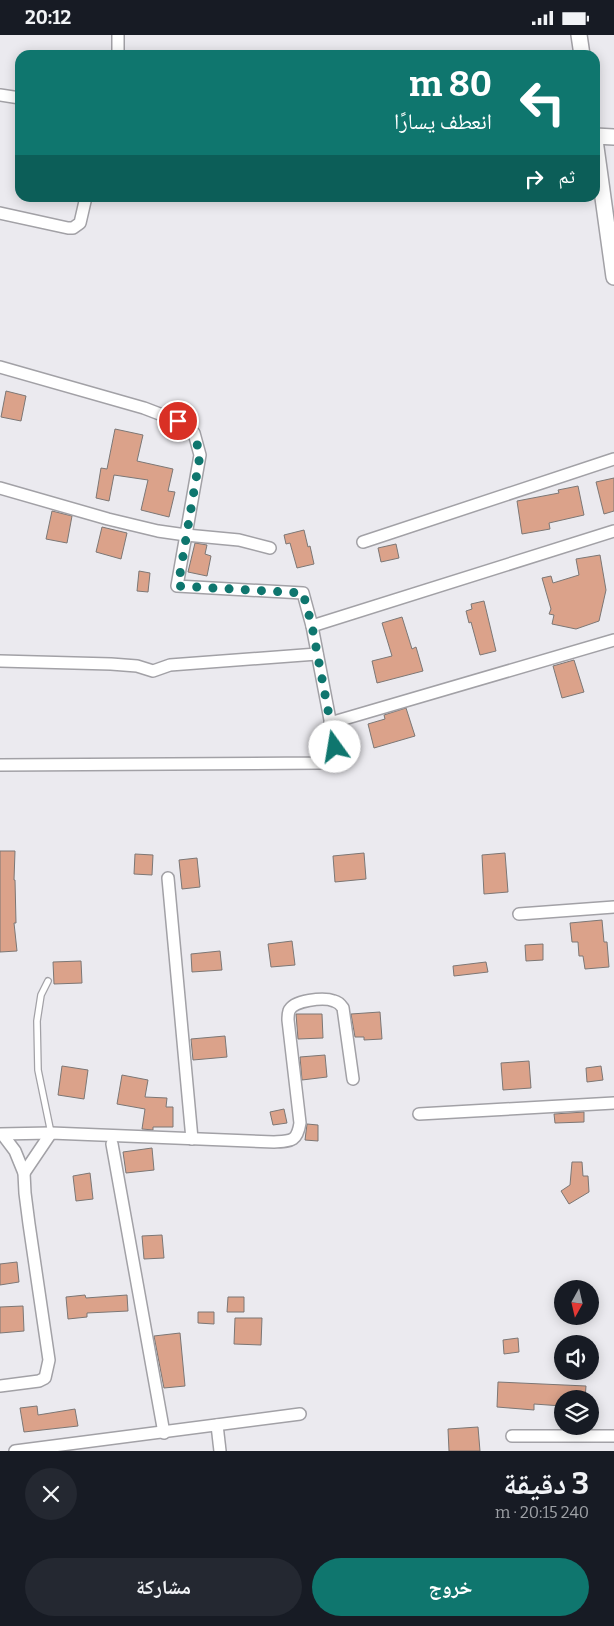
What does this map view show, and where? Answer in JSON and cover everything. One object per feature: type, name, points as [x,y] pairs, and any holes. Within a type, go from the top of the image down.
[{"type":"street","points":[[118,35],[118,50]]},
{"type":"street","points":[[579,35],[581,50]]},
{"type":"street","points":[[0,95],[15,97]]},
{"type":"street","points":[[600,136],[614,137]]},
{"type":"street","points":[[600,176],[614,277]]},
{"type":"street","points":[[0,213],[68,229],[74,228],[80,223],[85,202]]},
{"type":"street","points":[[0,367],[144,408],[178,421],[194,433],[200,455],[178,586],[303,593],[312,626],[335,747],[320,763],[0,765]]},
{"type":"street","points":[[363,542],[614,459]]},
{"type":"street","points":[[0,487],[108,519],[186,535],[239,540],[270,548]]},
{"type":"street","points":[[312,626],[614,531]]},
{"type":"street","points":[[330,723],[614,640]]},
{"type":"street","points":[[0,661],[110,664],[137,666],[153,671],[170,665],[317,654]]},
{"type":"street","points":[[168,878],[192,1139]]},
{"type":"street","points":[[519,914],[614,907]]},
{"type":"street","points":[[2,1134],[51,1133],[274,1142],[290,1141],[298,1133],[300,1123],[288,1019],[289,1011],[300,1003],[312,1000],[331,1000],[337,1002],[343,1008],[353,1079]]},
{"type":"street","points":[[418,1114],[614,1103]]},
{"type":"street","points":[[24,1173],[51,1133]]},
{"type":"street","points":[[0,1385],[39,1381],[45,1378],[49,1360],[27,1208],[24,1173],[15,1151],[2,1134]]},
{"type":"street","points":[[112,1144],[164,1433]]},
{"type":"street","points":[[16,1451],[300,1414]]},
{"type":"street","points":[[217,1425],[220,1451]]},
{"type":"street","points":[[512,1436],[614,1436]]},
{"type":"lane","points":[[48,981],[41,995],[37,1021],[38,1070],[51,1133]]},
{"type":"building","points":[[6,391],[26,396],[21,421],[1,417]]},
{"type":"building","points":[[115,429],[143,435],[137,461],[173,469],[168,491],[175,492],[169,517],[141,510],[148,480],[114,475],[109,501],[96,498],[101,468],[107,469]]},
{"type":"building","points":[[614,478],[614,511],[604,514],[596,482]]},
{"type":"building","points":[[578,486],[584,515],[549,523],[550,529],[522,534],[517,501],[559,493],[558,490]]},
{"type":"building","points":[[52,511],[72,516],[67,543],[46,539]]},
{"type":"building","points":[[102,527],[127,533],[121,559],[96,552]]},
{"type":"building","points":[[304,530],[314,564],[297,568],[290,543],[286,544],[284,535]]},
{"type":"building","points":[[195,543],[207,545],[205,554],[211,556],[207,576],[188,572]]},
{"type":"building","points":[[396,544],[399,558],[381,562],[378,548]]},
{"type":"building","points":[[600,555],[606,590],[599,621],[576,629],[552,624],[554,615],[549,614],[551,609],[542,578],[551,576],[553,583],[579,575],[576,559]]},
{"type":"building","points":[[139,571],[150,573],[148,592],[137,591]]},
{"type":"building","points":[[484,601],[496,651],[480,655],[466,611],[472,609],[471,604]]},
{"type":"building","points":[[402,617],[412,649],[416,647],[423,671],[377,683],[372,661],[392,656],[382,623]]},
{"type":"building","points":[[574,660],[584,692],[562,698],[553,666]]},
{"type":"building","points":[[406,708],[415,736],[374,748],[368,724],[385,719],[384,715]]},
{"type":"building","points":[[0,851],[15,851],[16,923],[14,923],[17,951],[0,952]]},
{"type":"building","points":[[364,853],[366,879],[335,882],[333,856]]},
{"type":"building","points":[[505,853],[508,892],[484,894],[482,855]]},
{"type":"building","points":[[135,854],[153,855],[152,875],[134,874]]},
{"type":"building","points":[[197,858],[200,887],[182,889],[179,860]]},
{"type":"building","points":[[602,920],[604,942],[607,942],[609,967],[585,969],[583,956],[579,956],[578,942],[572,942],[570,923]]},
{"type":"building","points":[[292,941],[295,965],[271,967],[268,944]]},
{"type":"building","points":[[543,944],[543,960],[526,961],[525,945]]},
{"type":"building","points":[[220,951],[222,970],[192,972],[191,954]]},
{"type":"building","points":[[81,961],[82,983],[54,984],[53,962]]},
{"type":"building","points":[[486,962],[488,972],[454,976],[453,966]]},
{"type":"building","points":[[380,1012],[382,1039],[364,1040],[364,1037],[355,1037],[351,1014]]},
{"type":"building","points":[[296,1014],[322,1014],[323,1038],[298,1039]]},
{"type":"building","points":[[225,1036],[227,1057],[193,1060],[191,1039]]},
{"type":"building","points":[[325,1055],[327,1077],[302,1080],[300,1057]]},
{"type":"building","points":[[529,1061],[531,1088],[503,1090],[501,1063]]},
{"type":"building","points":[[62,1066],[88,1070],[84,1099],[58,1095]]},
{"type":"building","points":[[601,1066],[603,1080],[587,1082],[586,1068]]},
{"type":"building","points":[[122,1075],[148,1080],[145,1097],[167,1098],[166,1107],[173,1107],[173,1127],[153,1127],[153,1130],[142,1129],[145,1109],[117,1104]]},
{"type":"building","points":[[284,1109],[287,1123],[273,1125],[270,1112]]},
{"type":"building","points":[[584,1112],[584,1122],[555,1123],[554,1114]]},
{"type":"building","points":[[307,1124],[318,1125],[318,1141],[305,1140]]},
{"type":"building","points":[[152,1148],[154,1170],[126,1173],[123,1152]]},
{"type":"building","points":[[572,1162],[582,1162],[583,1176],[588,1176],[589,1192],[569,1204],[561,1191],[570,1185]]},
{"type":"building","points":[[90,1173],[93,1199],[76,1201],[73,1176]]},
{"type":"building","points":[[162,1235],[164,1258],[144,1259],[142,1236]]},
{"type":"building","points":[[17,1262],[19,1282],[0,1285],[0,1264]]},
{"type":"building","points":[[85,1295],[86,1298],[127,1295],[128,1311],[87,1313],[87,1317],[68,1319],[66,1297]]},
{"type":"building","points":[[228,1297],[244,1297],[244,1312],[227,1312]]},
{"type":"building","points":[[23,1306],[24,1331],[0,1333],[0,1307]]},
{"type":"building","points":[[198,1312],[214,1312],[214,1324],[198,1323]]},
{"type":"building","points":[[235,1318],[262,1318],[261,1345],[234,1344]]},
{"type":"building","points":[[180,1333],[185,1386],[164,1388],[154,1336]]},
{"type":"building","points":[[518,1338],[519,1352],[504,1354],[503,1340]]},
{"type":"building","points":[[498,1382],[586,1386],[586,1390],[554,1390],[554,1405],[534,1404],[534,1410],[497,1407]]},
{"type":"building","points":[[37,1406],[38,1415],[75,1409],[78,1426],[24,1432],[20,1408]]},
{"type":"building","points":[[478,1427],[480,1451],[449,1451],[448,1429]]},
{"type":"route","points":[[178,421],[194,433],[200,455],[178,586],[303,593],[312,626],[335,747]]}]
